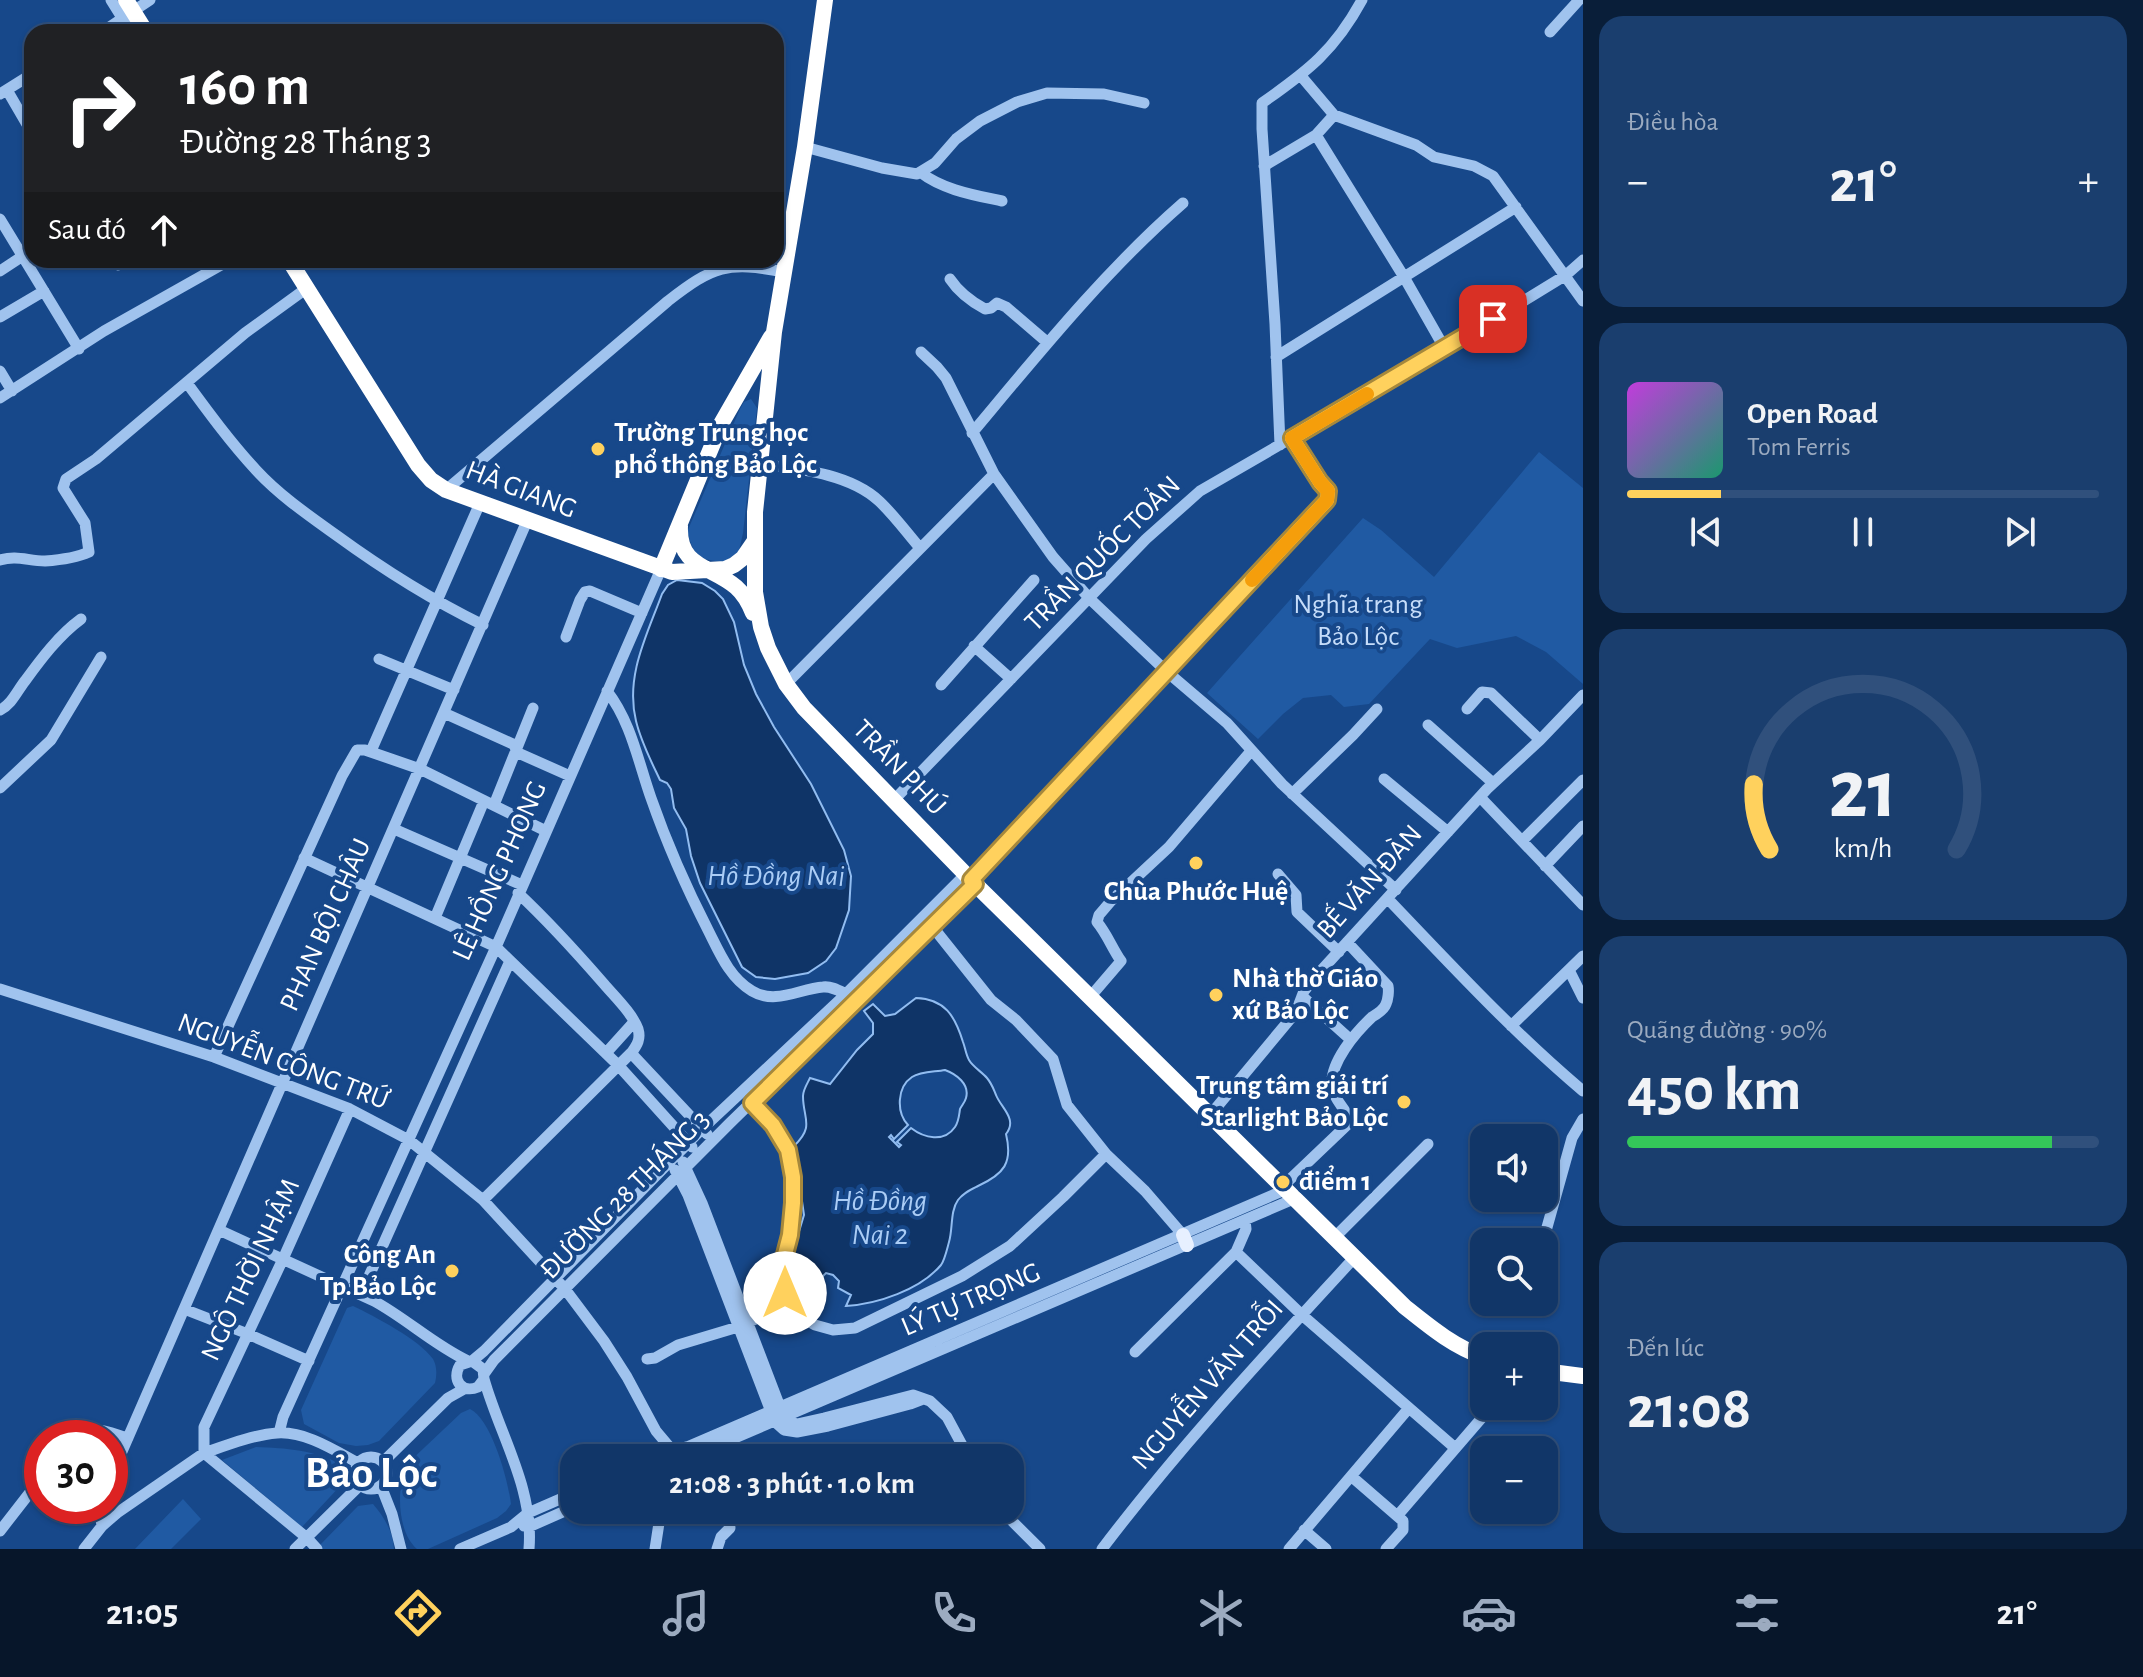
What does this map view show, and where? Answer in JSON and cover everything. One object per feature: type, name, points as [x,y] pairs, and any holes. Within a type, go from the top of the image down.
[{"type":"highway","name":"TRẦN PHÚ","points":[[825,0],[805,147],[774,332],[760,464],[755,592],[768,648],[786,684],[804,708],[971,879],[1405,1307],[1437,1334],[1470,1351]]},
{"type":"highway","name":"HÀ GIANG","points":[[298,268],[307,288],[418,465],[431,480],[446,490],[672,572],[725,569],[743,558],[755,540]]},
{"type":"highway","name":"LÊ HỒNG PHONG","points":[[661,569],[721,424],[774,332]]},
{"type":"highway","points":[[738,396],[752,393],[766,407]]},
{"type":"highway","points":[[680,525],[682,547],[688,557],[736,587],[749,603],[761,627]]},
{"type":"highway","points":[[1558,1373],[1583,1376]]},
{"type":"street","points":[[111,0],[128,10]]},
{"type":"street","points":[[111,24],[128,10],[150,0]]},
{"type":"street","points":[[1280,445],[1262,103],[1301,76],[1331,48],[1362,0]]},
{"type":"street","points":[[1550,32],[1579,0]]},
{"type":"street","points":[[1301,76],[1334,115],[1416,145],[1434,157],[1474,166],[1493,176],[1583,301]]},
{"type":"street","points":[[24,79],[3,92],[24,122]]},
{"type":"street","points":[[805,147],[917,174],[935,163],[956,139],[980,121],[1017,102],[1047,93],[1104,94],[1144,103]]},
{"type":"street","points":[[1264,166],[1316,135],[1334,115]]},
{"type":"street","points":[[1316,135],[1445,349]]},
{"type":"street","points":[[920,172],[932,182],[1002,201]]},
{"type":"street","points":[[972,433],[1144,236],[1183,203]]},
{"type":"street","points":[[1276,357],[1516,207]]},
{"type":"street","points":[[0,219],[24,248]]},
{"type":"street","points":[[0,271],[24,256]]},
{"type":"street","name":"TRẦN QUỐC TOẢN","points":[[894,800],[1146,539],[1200,491],[1445,349],[1566,275],[1583,260]]},
{"type":"street","points":[[34,268],[44,291],[79,349]]},
{"type":"street","points":[[0,398],[104,331],[216,268]]},
{"type":"street","points":[[446,490],[668,301],[697,279],[721,268]]},
{"type":"street","points":[[764,268],[784,272]]},
{"type":"street","points":[[950,279],[974,303],[985,309],[997,303],[1006,307],[1048,343]]},
{"type":"street","points":[[0,560],[20,557],[43,561],[80,557],[89,552],[85,523],[63,488],[63,482],[96,459],[245,333],[307,288]]},
{"type":"street","points":[[0,317],[44,291]]},
{"type":"street","points":[[921,352],[946,378],[994,474],[1053,557],[1090,599],[1227,723],[1392,895],[1511,1026],[1583,1091]]},
{"type":"street","points":[[0,371],[12,391]]},
{"type":"street","points":[[187,383],[255,470],[281,494],[389,573],[483,625]]},
{"type":"street","points":[[971,879],[1327,500],[1328,491],[1292,438]]},
{"type":"street","points":[[760,464],[828,475],[859,488],[878,500],[920,548]]},
{"type":"street","points":[[786,684],[994,474]]},
{"type":"street","points":[[371,751],[480,503]]},
{"type":"street","name":"PHAN BỘI CHÂU","points":[[128,1438],[527,521]]},
{"type":"street","name":"LÊ HỒNG PHONG","points":[[279,1433],[283,1417],[496,947],[661,569]]},
{"type":"street","points":[[941,685],[1034,580]]},
{"type":"street","points":[[566,637],[585,592],[590,591],[642,613]]},
{"type":"street","points":[[0,710],[7,707],[66,630],[81,619]]},
{"type":"street","points":[[974,646],[1011,679]]},
{"type":"street","points":[[0,788],[51,740],[101,657]]},
{"type":"street","points":[[379,659],[454,690]]},
{"type":"street","points":[[607,691],[626,721],[677,865],[694,902],[740,983],[754,993],[769,997],[822,987],[846,994]]},
{"type":"street","points":[[1467,709],[1482,692],[1491,693],[1540,740]]},
{"type":"street","name":"BẾ VĂN ĐÀN","points":[[1211,1114],[1296,1012],[1304,991],[1343,947],[1493,783],[1583,695]]},
{"type":"street","points":[[435,918],[461,858],[516,752],[533,708]]},
{"type":"street","points":[[1292,794],[1377,709]]},
{"type":"street","points":[[444,713],[515,745],[516,752]]},
{"type":"street","points":[[1428,725],[1493,783]]},
{"type":"street","points":[[214,1057],[304,858],[357,750],[371,751],[420,769],[546,831]]},
{"type":"street","points":[[1091,996],[1121,961],[1105,930],[1097,922],[1099,915],[1169,847],[1251,751]]},
{"type":"street","points":[[516,752],[570,776]]},
{"type":"street","points":[[1384,779],[1448,832]]},
{"type":"street","points":[[1522,841],[1583,780]]},
{"type":"street","points":[[1480,797],[1583,905]]},
{"type":"street","points":[[1545,866],[1583,826]]},
{"type":"street","points":[[394,829],[461,858],[520,889],[620,1002],[634,1022],[639,1036],[631,1053],[483,1200]]},
{"type":"street","points":[[304,858],[496,947],[618,1065],[699,1155]]},
{"type":"street","points":[[1278,874],[1296,895],[1297,912],[1390,989],[1385,1007],[1351,1040],[1332,1078],[1332,1091],[1350,1120],[1289,1191]]},
{"type":"street","name":"ĐƯỜNG 28 THÁNG 3","points":[[484,1377],[494,1360],[932,926],[971,879]]},
{"type":"street","name":"ĐƯỜNG 28 THÁNG 3","points":[[470,1361],[556,1279],[702,1129],[971,879]]},
{"type":"street","points":[[932,926],[991,1000],[1016,1020],[1053,1059],[1067,1105],[1106,1154],[1145,1191],[1185,1240]]},
{"type":"street","points":[[1511,1026],[1583,956]]},
{"type":"street","name":"LÊ HỒNG PHONG","points":[[361,1294],[510,961]]},
{"type":"street","points":[[1569,970],[1583,998]]},
{"type":"street","name":"NGUYỄN CÔNG TRỨ","points":[[0,989],[214,1057],[350,1109],[409,1140],[483,1200],[565,1289],[610,1350],[656,1431],[667,1444]]},
{"type":"street","points":[[1302,996],[1351,1040]]},
{"type":"street","points":[[606,1053],[634,1022]]},
{"type":"street","points":[[631,1053],[713,1141]]},
{"type":"street","points":[[774,1063],[784,1073]]},
{"type":"street","points":[[752,1103],[773,1125],[788,1150],[793,1177],[790,1235],[782,1266],[789,1310]]},
{"type":"street","name":"NGÔ THỜI NHẬM","points":[[204,1453],[204,1427],[350,1109]]},
{"type":"street","points":[[1547,1228],[1572,1138],[1583,1119]]},
{"type":"street","points":[[1335,1237],[1428,1144]]},
{"type":"street","points":[[647,1359],[773,1311],[789,1310],[815,1325],[833,1330],[855,1328],[962,1276],[1010,1246],[1106,1154]]},
{"type":"street","points":[[674,1160],[683,1171],[784,1430],[797,1432],[923,1399],[930,1401],[947,1417],[961,1444]]},
{"type":"street","name":"LÝ TỰ TRỌNG","points":[[1185,1240],[1245,1220],[1289,1191]]},
{"type":"street","name":"LÝ TỰ TRỌNG","points":[[695,1444],[777,1414],[1185,1240],[1289,1191]]},
{"type":"street","points":[[1135,1352],[1236,1252],[1246,1229],[1245,1220]]},
{"type":"street","points":[[219,1230],[361,1294],[399,1314],[445,1350],[480,1365],[491,1406],[521,1480],[531,1526],[529,1549]]},
{"type":"street","points":[[1236,1252],[1302,1315],[1454,1447]]},
{"type":"street","name":"NGUYỄN VĂN TRỖI","points":[[1102,1549],[1208,1419],[1355,1257]]},
{"type":"street","points":[[184,1309],[309,1361]]},
{"type":"street","points":[[445,1350],[461,1384],[491,1406]]},
{"type":"street","points":[[383,1462],[461,1384],[460,1365],[470,1361]]},
{"type":"street","points":[[461,1384],[478,1387],[484,1377]]},
{"type":"street","points":[[1289,1549],[1409,1408]]},
{"type":"street","name":"LÝ TỰ TRỌNG","points":[[728,1444],[777,1414]]},
{"type":"street","points":[[1398,1515],[1479,1420]]},
{"type":"street","points":[[654,1444],[656,1431]]},
{"type":"street","points":[[84,1549],[102,1526],[145,1492],[204,1453],[279,1433],[306,1438],[358,1463]]},
{"type":"street","points":[[204,1453],[317,1549]]},
{"type":"street","points":[[369,1457],[383,1462],[387,1478],[381,1486],[369,1490],[360,1485],[355,1476],[358,1463],[369,1457]]},
{"type":"street","points":[[1351,1476],[1403,1521],[1403,1530],[1386,1549]]},
{"type":"street","points":[[295,1549],[360,1485]]},
{"type":"street","points":[[381,1486],[401,1549]]},
{"type":"street","points":[[460,1549],[511,1527],[528,1513],[560,1499]]},
{"type":"street","points":[[0,1531],[24,1500]]},
{"type":"street","points":[[511,1527],[531,1526],[560,1513]]},
{"type":"street","points":[[655,1549],[659,1524]]},
{"type":"street","points":[[717,1549],[730,1524]]},
{"type":"street","points":[[1015,1524],[1040,1549]]},
{"type":"street","points":[[1304,1530],[1326,1549]]},
{"type":"green space","points":[[751,399],[757,408],[739,551],[725,562],[709,560],[696,553],[687,532],[740,409],[744,402]]},
{"type":"green space","name":"Nghĩa trang Bảo Lộc","points":[[1539,452],[1583,488],[1583,684],[1546,652],[1516,636],[1457,648],[1430,639],[1369,704],[1344,707],[1331,695],[1303,698],[1258,739],[1207,693],[1363,518],[1434,577]]},
{"type":"green space","points":[[353,1306],[418,1344],[433,1359],[436,1371],[435,1383],[379,1441],[356,1446],[339,1443],[304,1424],[301,1410],[347,1308]]},
{"type":"green space","points":[[470,1409],[478,1415],[492,1438],[503,1466],[511,1504],[497,1518],[428,1549],[417,1549],[405,1532],[402,1521],[400,1497],[403,1474],[407,1464],[461,1413]]},
{"type":"green space","points":[[256,1447],[300,1451],[332,1460],[342,1465],[342,1484],[302,1527],[222,1460]]},
{"type":"green space","points":[[183,1499],[201,1519],[171,1549],[135,1549]]},
{"type":"green space","points":[[373,1504],[387,1525],[394,1549],[322,1549],[319,1546],[358,1506]]},
{"type":"water","name":"Hồ Đồng Nai","points":[[677,580],[702,583],[723,599],[734,622],[744,665],[756,694],[811,784],[844,850],[851,876],[849,910],[836,948],[826,961],[808,973],[775,979],[756,977],[742,967],[700,883],[686,829],[674,808],[671,789],[660,780],[636,721],[633,688],[639,656],[662,594],[668,585]]},
{"type":"water","name":"Hồ Đồng Nai 2","points":[[916,998],[942,1006],[952,1017],[969,1060],[989,1080],[1009,1118],[1007,1160],[994,1177],[958,1200],[945,1257],[932,1274],[897,1294],[846,1306],[851,1295],[838,1288],[839,1281],[833,1275],[826,1273],[820,1279],[811,1275],[804,1288],[795,1283],[790,1268],[804,1215],[794,1146],[806,1127],[803,1094],[810,1078],[830,1084],[873,1034],[873,1023],[864,1011],[873,1004],[885,1016],[895,1014]],"holes":[[[945,1070],[961,1080],[967,1093],[955,1127],[940,1137],[922,1134],[911,1128],[897,1142],[901,1145],[899,1147],[889,1137],[891,1135],[894,1139],[908,1125],[900,1107],[903,1087],[912,1077]]]},
{"type":"slow traffic","points":[[1252,580],[1327,500],[1328,491],[1292,438],[1367,394]]},
{"type":"place","name":"Trường Trung học phổ thông Bảo Lộc","points":[[598,449]]},
{"type":"place","name":"Chùa Phước Huệ","points":[[1196,863]]},
{"type":"place","name":"Nhà thờ Giáo xứ Bảo Lộc","points":[[1216,995]]},
{"type":"place","name":"Trung tâm giải trí Starlight Bảo Lộc","points":[[1404,1102]]},
{"type":"place","name":"điểm 1","points":[[1283,1182]]},
{"type":"place","name":"Công An Tp.Bảo Lộc","points":[[452,1271]]},
{"type":"district","name":"Bảo Lộc","points":[[371,1474]]},
{"type":"route","points":[[785,1293],[782,1266],[790,1235],[793,1177],[788,1150],[773,1125],[752,1103],[975,884],[971,880],[1327,500],[1328,491],[1292,438],[1493,319]]}]
